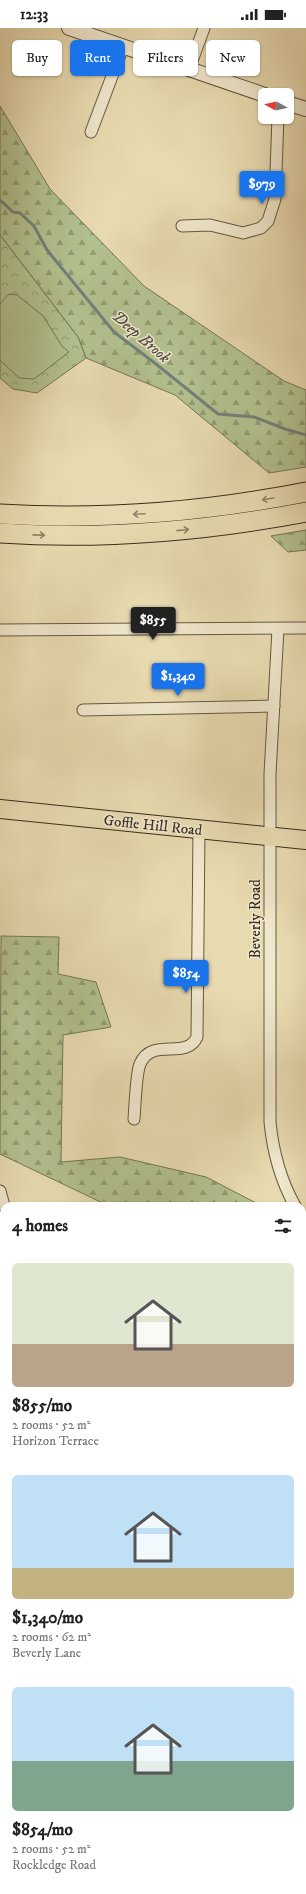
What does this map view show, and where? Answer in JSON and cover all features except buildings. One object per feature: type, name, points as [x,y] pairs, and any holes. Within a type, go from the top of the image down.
[{"type":"highway","points":[[0,514],[73,516],[142,514],[225,506],[306,492]]},
{"type":"highway","points":[[0,533],[72,535],[141,533],[244,523],[306,512]]},
{"type":"main road","name":"Goffle Hill Road","points":[[0,810],[306,840]]},
{"type":"street","points":[[69,28],[103,40]]},
{"type":"street","points":[[198,44],[204,28]]},
{"type":"street","points":[[198,72],[258,93]]},
{"type":"street","points":[[92,132],[112,76]]},
{"type":"street","points":[[294,105],[306,109]]},
{"type":"street","points":[[182,226],[210,225],[243,233],[261,228],[268,221],[272,212],[274,199],[278,124]]},
{"type":"street","points":[[0,630],[306,628]]},
{"type":"street","name":"Beverly Road","points":[[278,629],[270,756],[270,1122],[274,1156],[279,1174],[293,1202]]},
{"type":"street","points":[[82,710],[274,706]]},
{"type":"street","points":[[134,1119],[139,1069],[145,1056],[159,1048],[186,1048],[192,1045],[197,1037],[199,830]]},
{"type":"street","points":[[0,1190],[3,1202]]},
{"type":"green space","points":[[0,106],[50,189],[144,286],[284,381],[306,390],[306,467],[269,473],[175,395],[86,358],[78,337],[0,235]]},
{"type":"green space","points":[[0,235],[78,337],[86,358],[37,393],[13,389],[0,378]]},
{"type":"green space","points":[[9,294],[17,295],[43,316],[62,346],[69,352],[34,379],[19,378],[0,360],[0,304]]},
{"type":"green space","points":[[306,530],[306,550],[288,552],[271,536]]},
{"type":"green space","points":[[1,936],[59,937],[58,974],[96,982],[111,1027],[63,1035],[61,1162],[120,1157],[206,1177],[254,1202],[101,1202],[0,1154]]},
{"type":"waterway","name":"Deep Brook","points":[[0,200],[13,212],[20,213],[34,226],[47,250],[114,332],[218,414],[254,417],[306,435]]}]
